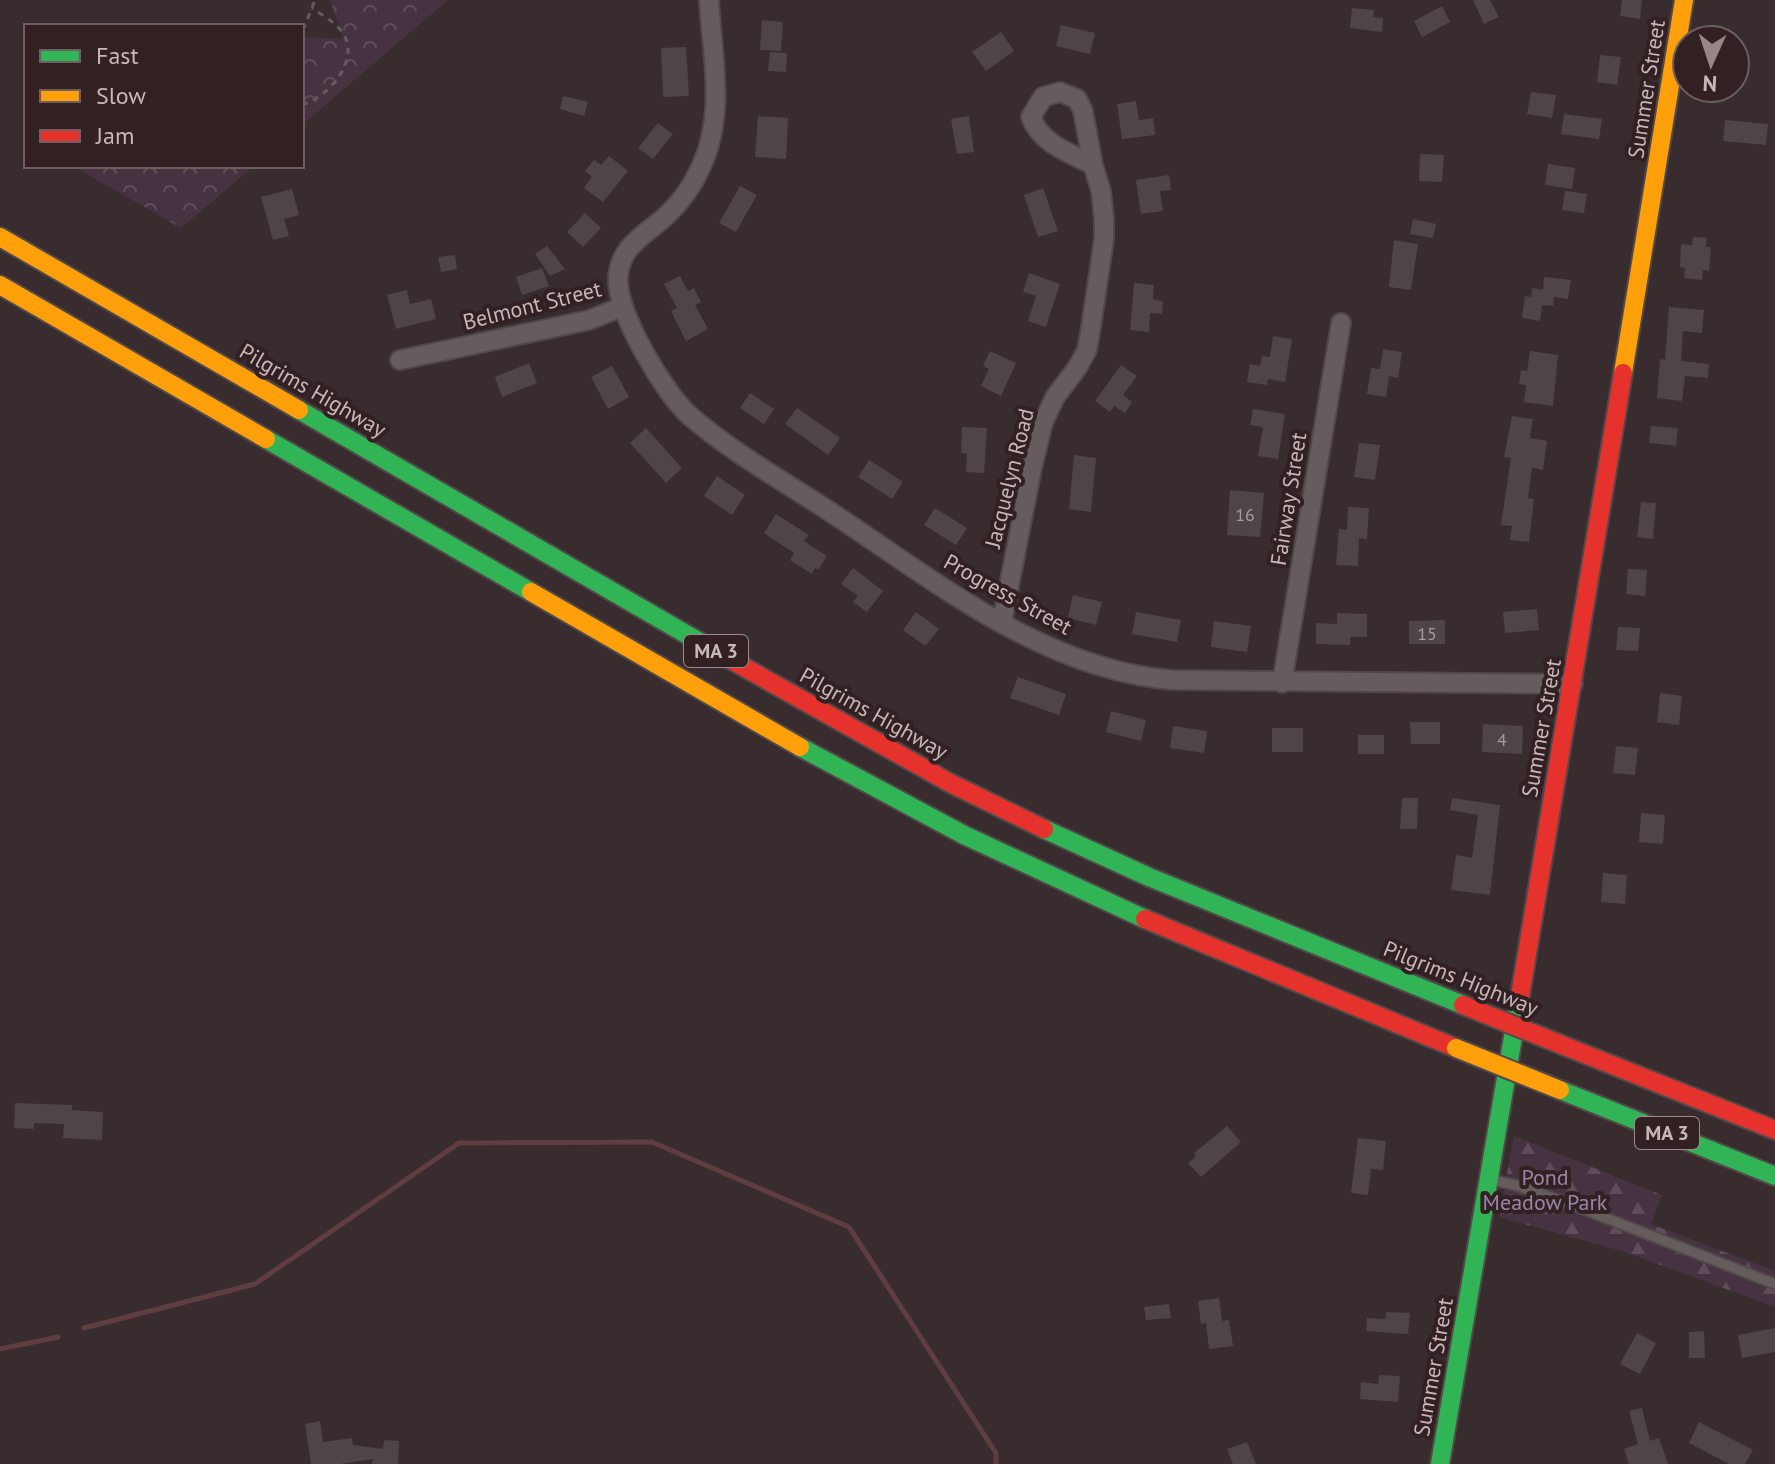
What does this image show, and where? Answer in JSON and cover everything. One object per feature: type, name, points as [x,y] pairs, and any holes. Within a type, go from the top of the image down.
[{"type":"main road","name":"Summer Street","points":[[1440,1464],[1573,684],[1684,0]]},
{"type":"main road","name":"Pilgrims Highway","points":[[0,237],[812,707],[950,783],[1034,825],[1177,889],[1775,1130]]},
{"type":"main road","name":"MA 3","points":[[0,285],[793,744],[1031,870],[1127,913],[1775,1176]]},
{"type":"street","name":"Belmont Street","points":[[400,360],[589,320],[622,307],[619,263],[629,247],[667,215],[687,192],[702,165],[712,134],[716,84],[709,0]]},
{"type":"street","name":"Jacquelyn Road","points":[[1002,622],[1043,423],[1055,397],[1087,350],[1104,239],[1101,191],[1093,165]]},
{"type":"street","name":"Progress Street","points":[[622,307],[666,390],[689,415],[729,445],[948,590],[1040,644],[1104,669],[1144,678],[1282,683],[1573,684]]},
{"type":"street","name":"Fairway Street","points":[[1282,683],[1341,323]]},
{"type":"lane","points":[[1488,1179],[1570,1204],[1775,1284]]},
{"type":"path","points":[[304,28],[315,0]]},
{"type":"path","points":[[304,104],[324,93],[342,72],[348,44],[343,33],[312,8]]},
{"type":"green space","points":[[330,0],[448,0],[304,123],[304,37],[343,39]]},
{"type":"green space","points":[[76,168],[252,168],[181,228]]},
{"type":"green space","name":"Pond Meadow Park","points":[[1514,1136],[1662,1195],[1651,1224],[1775,1271],[1775,1307],[1625,1252],[1499,1217]]},
{"type":"building","points":[[1473,0],[1490,0],[1499,17],[1484,24]]},
{"type":"building","points":[[1622,0],[1642,0],[1640,19],[1620,16]]},
{"type":"building","points":[[1442,6],[1450,22],[1422,37],[1414,21]]},
{"type":"building","points":[[1352,8],[1374,10],[1373,17],[1383,18],[1382,32],[1350,28]]},
{"type":"building","points":[[762,20],[783,22],[781,51],[760,50]]},
{"type":"building","points":[[1061,25],[1095,33],[1090,54],[1056,46]]},
{"type":"building","points":[[1001,32],[1014,51],[986,71],[972,52]]},
{"type":"building","points":[[686,47],[689,96],[663,97],[661,48]]},
{"type":"building","points":[[770,52],[787,53],[786,72],[768,71]]},
{"type":"building","points":[[1600,55],[1621,57],[1617,85],[1597,82]]},
{"type":"building","points":[[1531,92],[1556,95],[1552,118],[1527,114]]},
{"type":"building","points":[[563,96],[588,102],[584,116],[560,109]]},
{"type":"building","points":[[1136,101],[1139,120],[1153,118],[1155,135],[1122,139],[1117,104]]},
{"type":"building","points":[[1564,114],[1602,119],[1599,139],[1561,134]]},
{"type":"building","points":[[758,116],[788,118],[786,159],[755,157]]},
{"type":"building","points":[[969,116],[974,152],[957,154],[951,119]]},
{"type":"building","points":[[1725,120],[1768,124],[1766,145],[1723,141]]},
{"type":"building","points":[[658,123],[673,134],[653,159],[638,148]]},
{"type":"building","points":[[1420,154],[1444,155],[1442,182],[1419,181]]},
{"type":"building","points":[[609,156],[628,171],[603,202],[584,188],[592,177],[585,171],[594,160],[601,165]]},
{"type":"building","points":[[1548,164],[1575,168],[1572,189],[1545,185]]},
{"type":"building","points":[[1169,175],[1171,190],[1160,191],[1163,211],[1141,214],[1136,180]]},
{"type":"building","points":[[740,186],[757,195],[736,232],[719,223]]},
{"type":"building","points":[[1043,188],[1058,231],[1038,237],[1024,195]]},
{"type":"building","points":[[292,189],[299,215],[284,219],[289,236],[273,240],[261,197]]},
{"type":"building","points":[[1565,191],[1587,194],[1584,213],[1562,210]]},
{"type":"building","points":[[585,213],[601,228],[583,247],[567,232]]},
{"type":"building","points":[[1413,219],[1436,224],[1433,238],[1410,234]]},
{"type":"building","points":[[1693,237],[1707,238],[1706,247],[1711,247],[1709,271],[1703,270],[1702,280],[1684,278],[1685,268],[1680,267],[1681,244],[1692,245]]},
{"type":"building","points":[[1394,240],[1418,244],[1411,290],[1389,287]]},
{"type":"building","points":[[547,246],[565,269],[550,276],[535,254]]},
{"type":"building","points":[[455,255],[457,269],[441,272],[438,257]]},
{"type":"building","points":[[542,268],[549,286],[522,295],[516,277]]},
{"type":"building","points":[[1029,273],[1060,284],[1046,327],[1028,321],[1036,296],[1023,292]]},
{"type":"building","points":[[680,276],[688,291],[694,288],[701,302],[695,305],[708,329],[686,341],[671,311],[677,308],[664,284]]},
{"type":"building","points":[[1544,277],[1571,280],[1568,299],[1554,297],[1553,306],[1542,305],[1540,321],[1522,318],[1525,296],[1531,297],[1532,288],[1543,290]]},
{"type":"building","points":[[1134,283],[1154,285],[1153,299],[1163,301],[1162,314],[1150,313],[1149,332],[1130,330]]},
{"type":"building","points":[[407,290],[410,304],[431,299],[436,319],[396,329],[387,295]]},
{"type":"building","points":[[1669,307],[1704,310],[1702,333],[1683,331],[1681,361],[1709,364],[1708,378],[1685,376],[1682,401],[1657,398],[1660,359],[1665,360]]},
{"type":"building","points":[[1273,336],[1292,339],[1285,382],[1268,379],[1267,385],[1247,382],[1250,364],[1260,366],[1262,356],[1270,357]]},
{"type":"building","points":[[1383,349],[1402,352],[1398,378],[1389,376],[1386,397],[1367,394],[1371,368],[1380,369]]},
{"type":"building","points":[[990,351],[1016,363],[1001,396],[981,386],[989,369],[983,366]]},
{"type":"building","points":[[1530,351],[1558,355],[1553,406],[1524,402],[1526,385],[1519,384],[1521,370],[1527,371]]},
{"type":"building","points":[[529,363],[537,383],[502,397],[495,377]]},
{"type":"building","points":[[1121,365],[1137,376],[1123,395],[1132,402],[1125,413],[1114,406],[1110,412],[1095,401]]},
{"type":"building","points":[[612,366],[629,397],[608,409],[591,377]]},
{"type":"building","points":[[750,393],[774,409],[764,424],[740,408]]},
{"type":"building","points":[[797,408],[840,438],[828,455],[785,424]]},
{"type":"building","points":[[1253,409],[1285,414],[1278,459],[1258,456],[1263,427],[1250,425]]},
{"type":"building","points":[[1512,416],[1533,419],[1530,438],[1547,441],[1543,470],[1532,468],[1528,498],[1534,499],[1529,542],[1510,540],[1512,526],[1501,525],[1511,458],[1504,457]]},
{"type":"building","points":[[1651,426],[1678,428],[1676,446],[1649,443]]},
{"type":"building","points":[[962,427],[987,428],[984,473],[966,472],[967,454],[961,453]]},
{"type":"building","points":[[646,428],[682,468],[666,483],[630,443]]},
{"type":"building","points":[[1359,443],[1380,445],[1375,480],[1354,477]]},
{"type":"building","points":[[1074,455],[1096,458],[1091,512],[1069,509]]},
{"type":"building","points":[[869,460],[903,482],[892,499],[858,477]]},
{"type":"building","points":[[717,476],[745,495],[732,515],[704,496]]},
{"type":"building","points":[[1230,490],[1264,493],[1260,537],[1227,535]]},
{"type":"building","points":[[1641,502],[1656,503],[1653,539],[1637,537]]},
{"type":"building","points":[[1348,507],[1369,508],[1367,539],[1359,538],[1358,566],[1336,565],[1339,529],[1347,530]]},
{"type":"building","points":[[935,508],[967,528],[956,545],[924,525]]},
{"type":"building","points":[[776,514],[809,535],[804,541],[827,556],[818,570],[815,568],[812,574],[790,560],[794,553],[764,533]]},
{"type":"building","points":[[853,568],[883,591],[867,612],[853,602],[858,596],[841,584]]},
{"type":"building","points":[[1628,569],[1647,570],[1645,596],[1626,594]]},
{"type":"building","points":[[1073,595],[1102,602],[1096,625],[1068,618]]},
{"type":"building","points":[[1537,609],[1539,630],[1505,633],[1503,612]]},
{"type":"building","points":[[916,612],[939,629],[925,646],[903,630]]},
{"type":"building","points":[[1136,612],[1181,620],[1177,642],[1132,634]]},
{"type":"building","points":[[1337,613],[1367,614],[1367,637],[1350,637],[1350,645],[1316,644],[1316,623],[1337,624]]},
{"type":"building","points":[[1445,620],[1445,644],[1409,644],[1409,621]]},
{"type":"building","points":[[1214,621],[1251,626],[1247,652],[1211,647]]},
{"type":"building","points":[[1618,627],[1640,628],[1638,651],[1616,650]]},
{"type":"building","points":[[1018,677],[1066,694],[1059,715],[1010,698]]},
{"type":"building","points":[[1660,693],[1682,696],[1679,725],[1657,722]]},
{"type":"building","points":[[1111,711],[1146,720],[1141,741],[1106,732]]},
{"type":"building","points":[[1410,722],[1440,722],[1440,744],[1411,744]]},
{"type":"building","points":[[1483,724],[1523,726],[1522,754],[1482,752]]},
{"type":"building","points":[[1173,726],[1207,731],[1204,753],[1170,748]]},
{"type":"building","points":[[1272,728],[1303,728],[1303,752],[1272,752]]},
{"type":"building","points":[[1358,735],[1384,735],[1384,754],[1358,754]]},
{"type":"building","points":[[1616,746],[1638,748],[1635,775],[1613,773]]},
{"type":"building","points":[[1402,798],[1418,798],[1417,829],[1400,829]]},
{"type":"building","points":[[1452,798],[1500,805],[1490,895],[1451,890],[1456,855],[1472,858],[1478,815],[1450,810]]},
{"type":"building","points":[[1641,813],[1665,815],[1663,844],[1639,842]]},
{"type":"building","points":[[1603,873],[1627,875],[1625,904],[1601,902]]},
{"type":"building","points":[[15,1103],[72,1105],[72,1110],[103,1112],[102,1140],[63,1138],[64,1124],[34,1123],[34,1129],[14,1128]]},
{"type":"building","points":[[1227,1126],[1241,1142],[1201,1177],[1188,1163],[1196,1156],[1194,1153]]},
{"type":"building","points":[[1358,1138],[1386,1141],[1383,1170],[1371,1169],[1368,1195],[1351,1193]]},
{"type":"building","points":[[1219,1298],[1222,1321],[1229,1320],[1233,1346],[1209,1349],[1206,1323],[1201,1324],[1198,1301]]},
{"type":"building","points":[[1169,1304],[1171,1318],[1146,1320],[1144,1307]]},
{"type":"building","points":[[1386,1312],[1410,1313],[1408,1334],[1366,1331],[1367,1318],[1385,1319]]},
{"type":"building","points":[[1775,1328],[1775,1352],[1742,1358],[1738,1335]]},
{"type":"building","points":[[1704,1331],[1705,1358],[1689,1358],[1689,1332]]},
{"type":"building","points":[[1637,1333],[1656,1343],[1640,1374],[1620,1364]]},
{"type":"building","points":[[1379,1375],[1400,1376],[1398,1402],[1360,1399],[1361,1382],[1378,1384]]},
{"type":"building","points":[[1642,1408],[1650,1441],[1659,1438],[1668,1464],[1629,1464],[1624,1449],[1638,1444],[1629,1411]]},
{"type":"building","points":[[320,1421],[323,1442],[352,1438],[353,1445],[383,1449],[384,1440],[399,1441],[398,1464],[372,1464],[373,1459],[311,1464],[305,1424]]},
{"type":"building","points":[[1699,1422],[1753,1450],[1745,1464],[1729,1464],[1689,1443]]},
{"type":"building","points":[[1247,1442],[1256,1464],[1233,1464],[1227,1449]]},
{"type":"waterway","points":[[84,1328],[255,1284],[459,1143],[652,1142],[849,1227],[996,1453],[996,1464]]},
{"type":"waterway","points":[[0,1349],[58,1337]]},
{"type":"traffic: fast","points":[[299,410],[717,652]]},
{"type":"traffic: fast","points":[[266,439],[531,592]]},
{"type":"traffic: fast","points":[[800,747],[964,835],[1145,919]]},
{"type":"traffic: fast","points":[[1044,829],[1149,877],[1463,1005]]},
{"type":"traffic: fast","points":[[1440,1464],[1520,996]]},
{"type":"traffic: fast","points":[[1560,1090],[1775,1176]]},
{"type":"traffic: slow","points":[[1623,373],[1684,0]]},
{"type":"traffic: slow","points":[[0,237],[299,410]]},
{"type":"traffic: slow","points":[[0,285],[266,439]]},
{"type":"traffic: slow","points":[[531,592],[800,747]]},
{"type":"traffic: slow","points":[[1456,1048],[1560,1090]]},
{"type":"traffic: jam","points":[[1520,996],[1623,373]]},
{"type":"traffic: jam","points":[[717,652],[950,783],[1044,829]]},
{"type":"traffic: jam","points":[[1145,919],[1456,1048]]},
{"type":"traffic: jam","points":[[1463,1005],[1567,1047]]},
{"type":"traffic: jam","points":[[1567,1047],[1775,1130]]}]
